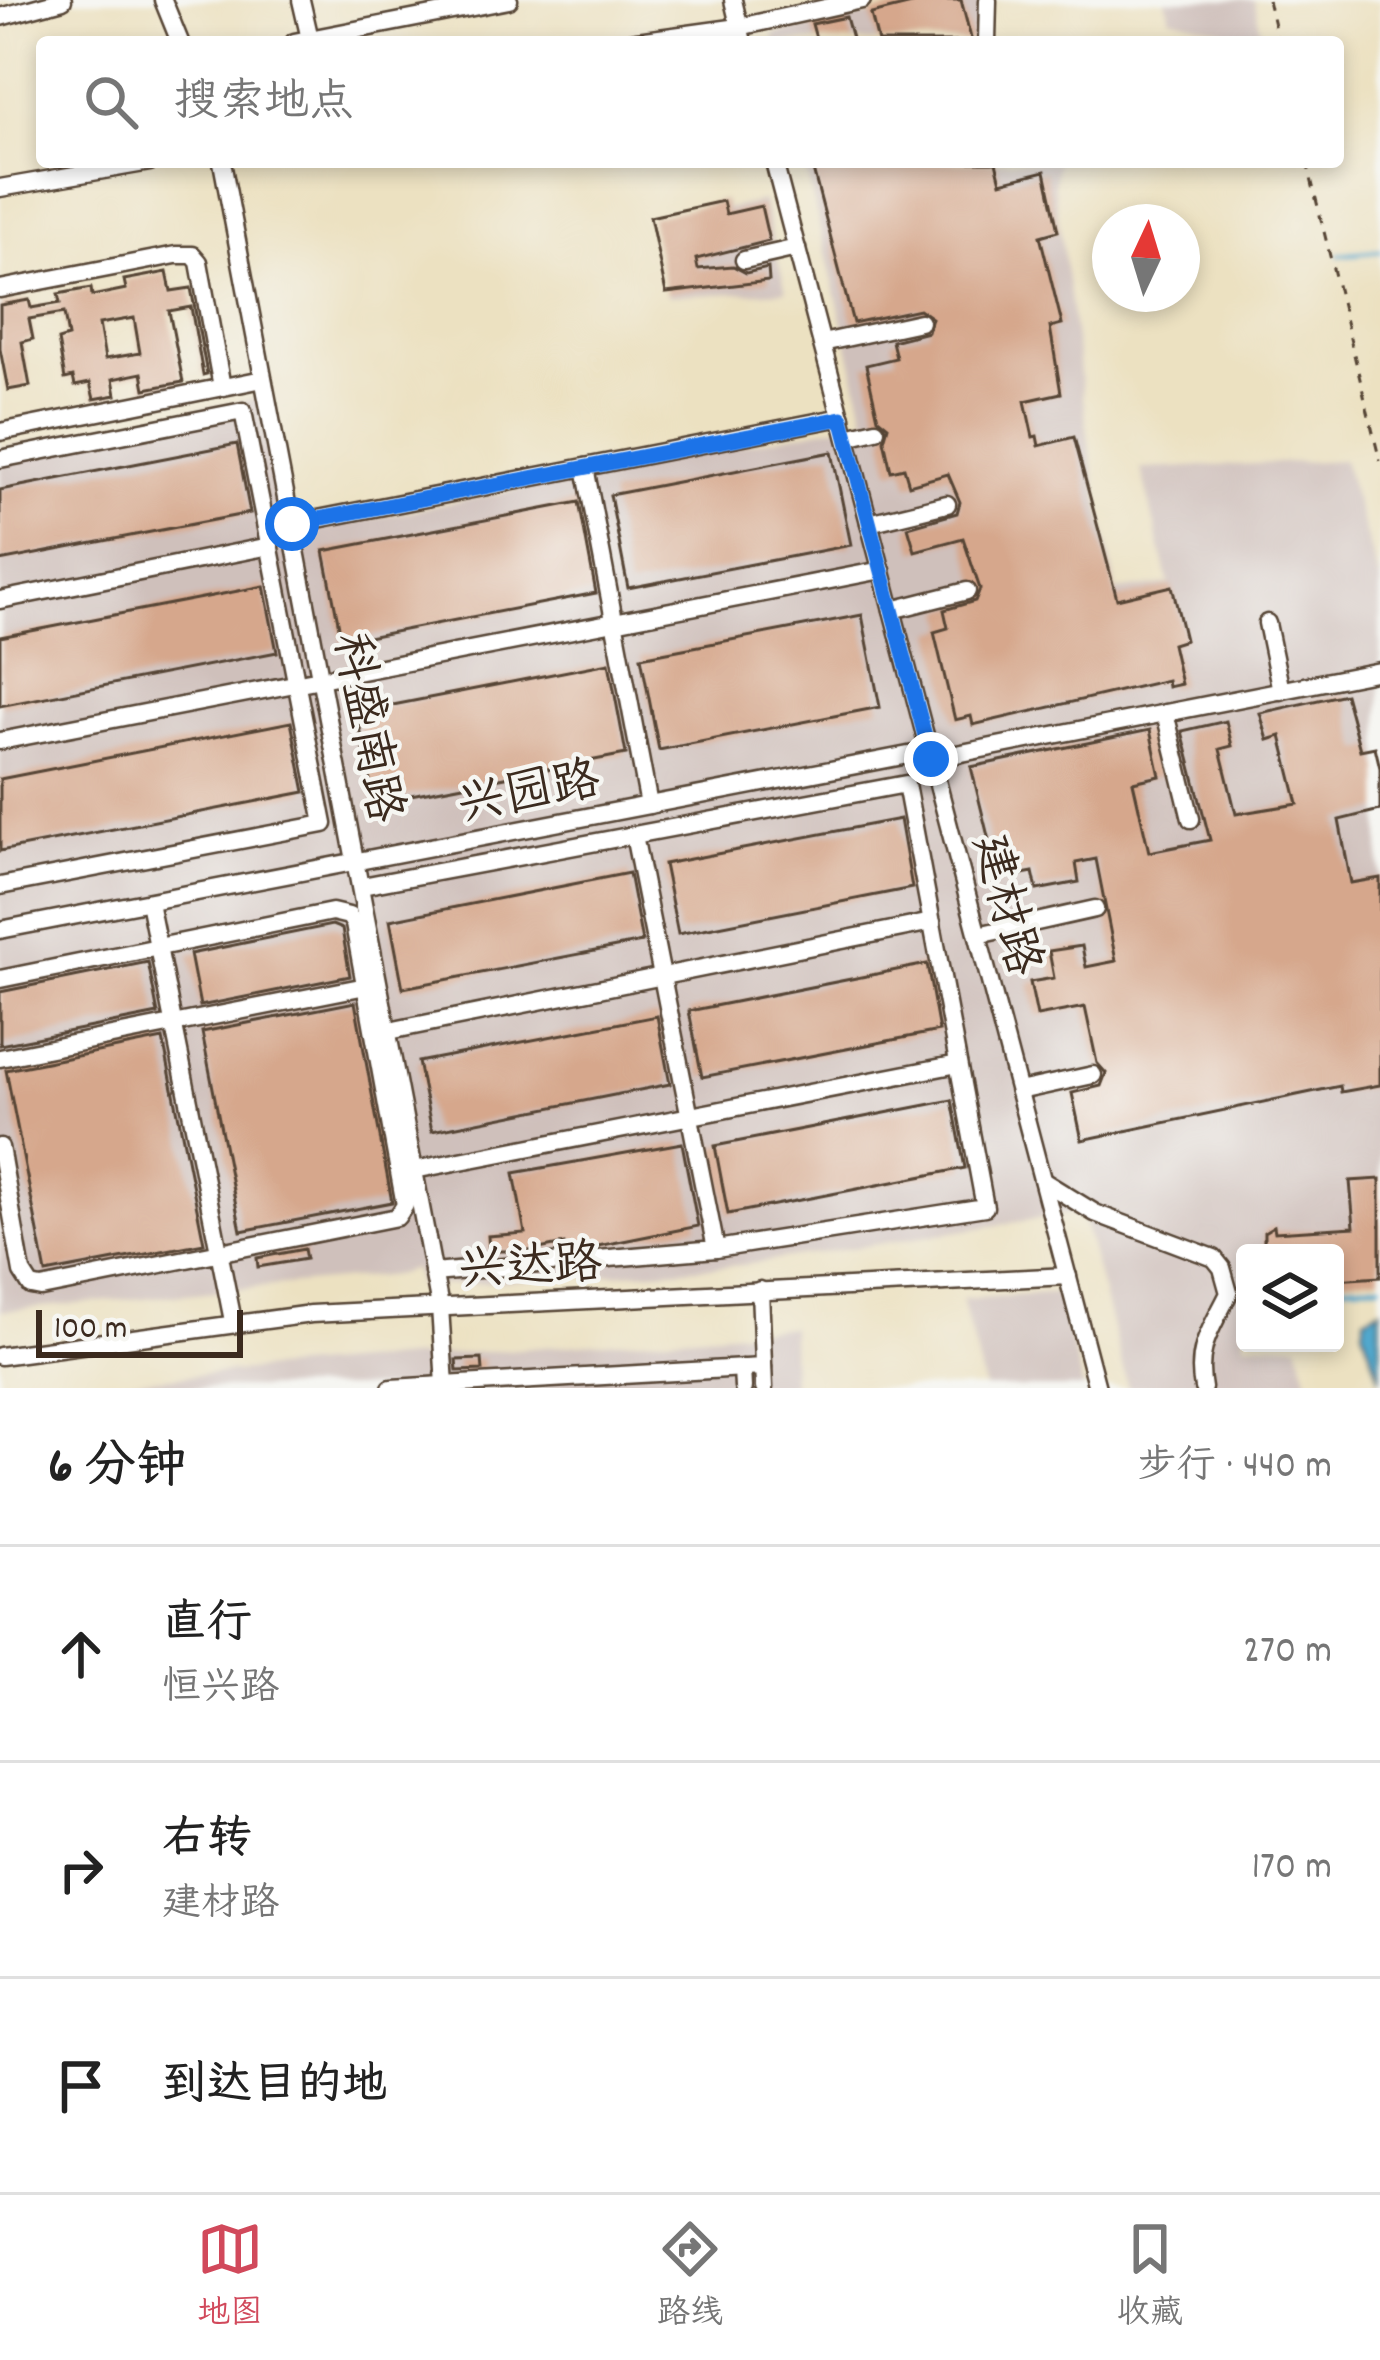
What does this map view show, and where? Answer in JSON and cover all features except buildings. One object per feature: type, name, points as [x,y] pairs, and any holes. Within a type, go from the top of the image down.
[{"type":"street","points":[[0,17],[63,0]]},
{"type":"street","points":[[163,0],[178,36]]},
{"type":"street","points":[[301,0],[302,36]]},
{"type":"street","points":[[323,36],[509,0]]},
{"type":"street","points":[[733,0],[741,34],[862,0]]},
{"type":"street","points":[[987,36],[988,0]]},
{"type":"street","points":[[0,188],[115,168]]},
{"type":"street","name":"科盛南路","points":[[223,168],[434,1273],[445,1385]]},
{"type":"street","name":"建材路","points":[[776,168],[1097,1388]]},
{"type":"street","points":[[744,260],[797,248]]},
{"type":"street","points":[[0,289],[193,255],[199,262],[222,387]]},
{"type":"street","points":[[822,344],[920,322]]},
{"type":"street","points":[[0,432],[263,379]]},
{"type":"street","points":[[0,459],[243,411],[324,824],[0,886]]},
{"type":"street","points":[[292,524],[842,418]]},
{"type":"street","points":[[847,436],[876,430]]},
{"type":"street","points":[[585,467],[649,806]]},
{"type":"street","points":[[869,524],[947,504]]},
{"type":"street","points":[[0,601],[270,546]]},
{"type":"street","points":[[0,741],[882,570]]},
{"type":"street","points":[[892,610],[968,591]]},
{"type":"street","points":[[1267,623],[1281,691]]},
{"type":"street","name":"兴园路","points":[[0,930],[1380,671]]},
{"type":"street","points":[[1166,713],[1191,819]]},
{"type":"street","points":[[362,886],[906,784],[986,1207],[716,1249],[434,1273]]},
{"type":"street","points":[[634,835],[716,1249]]},
{"type":"street","points":[[149,902],[232,1322]]},
{"type":"street","points":[[977,935],[1095,909]]},
{"type":"street","points":[[0,979],[340,912],[354,924],[404,1184],[404,1210],[398,1217],[40,1288],[31,1286],[22,1272],[0,1147]]},
{"type":"street","points":[[389,1031],[932,922]]},
{"type":"street","points":[[0,1058],[366,986]]},
{"type":"street","points":[[414,1170],[958,1064]]},
{"type":"street","points":[[1019,1091],[1093,1075]]},
{"type":"street","points":[[1042,1181],[1095,1213],[1214,1258],[1222,1268],[1228,1293],[1202,1343],[1203,1388]]},
{"type":"street","name":"兴达路","points":[[0,1356],[232,1322],[1067,1276]]},
{"type":"street","points":[[760,1290],[764,1388]]},
{"type":"street","points":[[391,1388],[764,1367]]},
{"type":"street","points":[[742,1368],[742,1388]]},
{"type":"path","points":[[1268,0],[1277,36]]},
{"type":"path","points":[[1308,168],[1380,460]]},
{"type":"shaded area","points":[[946,0],[980,0],[983,36],[773,34]]},
{"type":"shaded area","points":[[1166,0],[1254,0],[1262,36],[1247,36],[1170,17]]},
{"type":"shaded area","points":[[805,168],[1056,168],[1054,185],[1091,456],[1117,591],[1169,584],[1141,469],[1343,460],[1380,582],[1380,1277],[1344,1278],[1344,1244],[1236,1244],[1236,1352],[1300,1352],[1310,1388],[1128,1388],[1081,1212],[744,1265],[418,1287],[413,1269],[395,1275],[0,1311],[0,448],[258,398],[287,535],[866,420]]},
{"type":"shaded area","points":[[724,200],[726,209],[763,201],[786,291],[667,296],[650,217]]},
{"type":"shaded area","points":[[1058,1293],[1083,1388],[984,1388],[962,1299]]},
{"type":"shaded area","points":[[791,1327],[792,1388],[71,1388],[134,1380]]},
{"type":"water","points":[[1380,1309],[1380,1379],[1363,1329],[1365,1317]]},
{"type":"waterway","points":[[1340,255],[1380,251]]},
{"type":"waterway","points":[[1344,1285],[1380,1284]]},
{"type":"route","points":[[292,524],[842,418],[931,759]]}]
